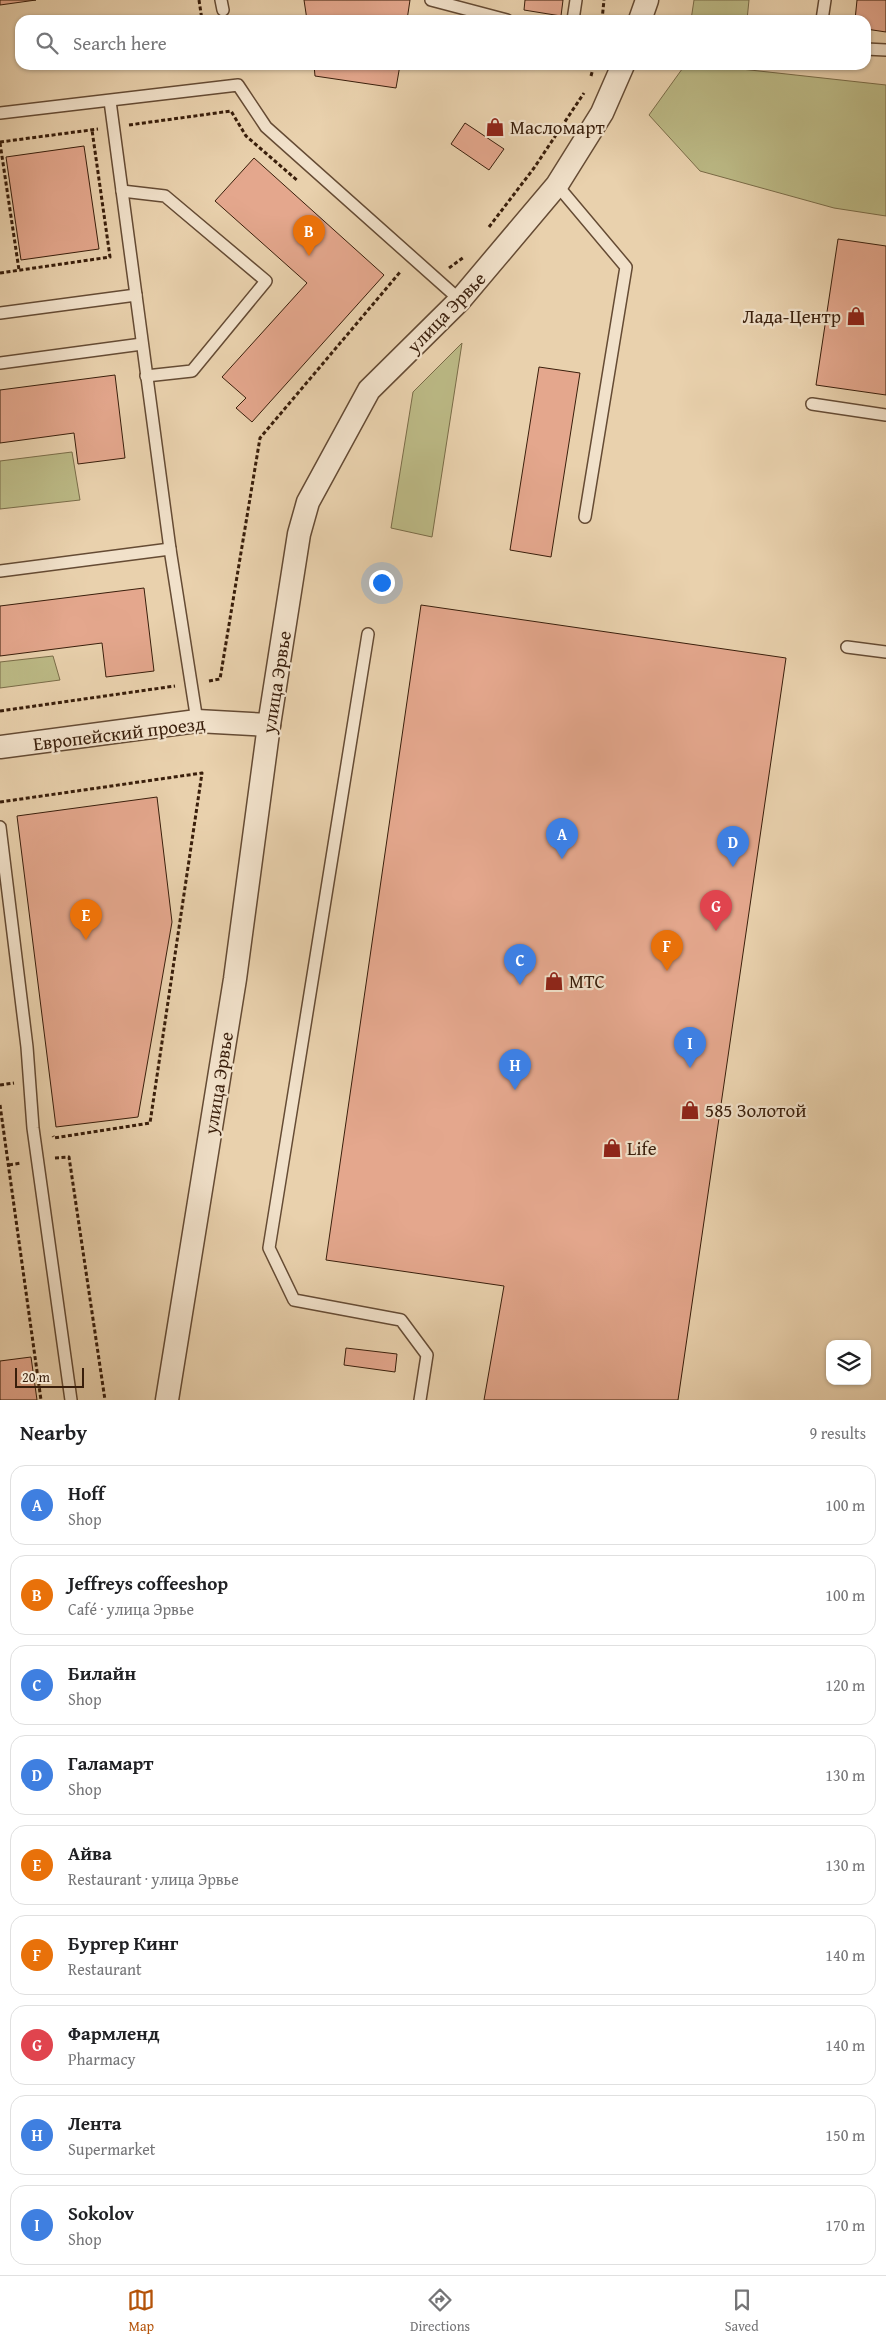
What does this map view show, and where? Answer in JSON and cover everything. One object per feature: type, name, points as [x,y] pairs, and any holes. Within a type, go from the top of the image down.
[{"type":"street","points":[[642,15],[648,0]]},
{"type":"street","name":"улица Эрвье","points":[[167,1400],[235,979],[269,725],[299,534],[308,502],[369,390],[460,300],[557,185],[602,113],[621,70]]},
{"type":"street","name":"Европейский проезд","points":[[0,747],[197,721],[269,725]]},
{"type":"lane","points":[[431,0],[488,15]]},
{"type":"lane","points":[[574,15],[576,0]]},
{"type":"lane","points":[[823,15],[825,0]]},
{"type":"lane","points":[[871,49],[886,50]]},
{"type":"lane","points":[[0,113],[238,85],[266,127],[460,300]]},
{"type":"lane","points":[[110,101],[170,549],[197,721]]},
{"type":"lane","points":[[557,185],[626,267],[585,517]]},
{"type":"lane","points":[[122,191],[165,196],[266,280],[192,371],[146,376]]},
{"type":"lane","points":[[0,313],[136,295]]},
{"type":"lane","points":[[0,363],[142,344]]},
{"type":"lane","points":[[812,404],[886,415]]},
{"type":"lane","points":[[0,571],[170,549]]},
{"type":"lane","points":[[368,634],[269,1248],[294,1300],[401,1320],[428,1355],[420,1400]]},
{"type":"lane","points":[[847,647],[886,652]]},
{"type":"lane","points":[[0,827],[27,1047],[33,1128],[39,1160],[71,1400]]},
{"type":"path","points":[[199,0],[201,15]]},
{"type":"path","points":[[602,15],[604,0]]},
{"type":"path","points":[[590,79],[593,70]]},
{"type":"path","points":[[486,231],[534,168],[588,86]]},
{"type":"path","points":[[19,270],[0,142],[231,112],[246,136],[305,188]]},
{"type":"path","points":[[0,273],[110,257],[92,130]]},
{"type":"path","points":[[394,265],[402,272],[436,278],[468,254]]},
{"type":"path","points":[[0,711],[220,679],[260,438],[402,272]]},
{"type":"path","points":[[0,802],[202,773],[150,1123],[54,1138],[52,1130]]},
{"type":"path","points":[[0,1105],[2,1132],[9,1165],[41,1400]]},
{"type":"path","points":[[9,1165],[69,1157],[104,1400]]},
{"type":"shaded area","points":[[694,0],[749,0],[748,15],[692,15]]},
{"type":"shaded area","points":[[681,70],[750,70],[886,85],[886,216],[834,208],[700,171],[649,115]]},
{"type":"shaded area","points":[[462,343],[432,537],[391,528],[413,392]]},
{"type":"shaded area","points":[[72,452],[80,500],[0,509],[0,461]]},
{"type":"shaded area","points":[[53,656],[60,680],[0,688],[0,662]]},
{"type":"building","points":[[0,0],[36,0],[0,5]]},
{"type":"building","points":[[304,0],[410,0],[408,15],[306,15]]},
{"type":"building","points":[[525,0],[563,0],[561,15],[524,10]]},
{"type":"building","points":[[857,0],[886,0],[886,32],[871,30],[871,15],[856,15]]},
{"type":"building","points":[[314,70],[399,70],[396,88],[315,76]]},
{"type":"building","points":[[465,123],[504,149],[489,170],[451,144]]},
{"type":"building","points":[[84,146],[99,249],[21,260],[6,157]]},
{"type":"building","points":[[254,158],[384,275],[252,422],[236,408],[246,398],[222,377],[307,283],[215,201]]},
{"type":"building","name":"Лада-Центр","points":[[838,239],[886,246],[886,395],[816,385]]},
{"type":"building","points":[[539,367],[580,373],[551,557],[510,550]]},
{"type":"building","points":[[115,375],[125,458],[78,464],[74,433],[0,443],[0,390]]},
{"type":"building","points":[[144,588],[154,671],[106,677],[102,643],[0,656],[0,606]]},
{"type":"building","points":[[421,605],[786,658],[678,1400],[484,1400],[504,1286],[326,1260]]},
{"type":"building","points":[[157,797],[172,922],[138,1117],[56,1127],[17,816]]},
{"type":"building","points":[[346,1348],[397,1354],[395,1372],[344,1365]]},
{"type":"building","points":[[31,1357],[37,1400],[0,1400],[0,1361]]},
{"type":"place","name":"Масломарт","points":[[495,127]]},
{"type":"place","name":"Jeffreys coffeeshop","points":[[309,256]]},
{"type":"place","name":"Лада-Центр","points":[[856,316]]},
{"type":"place","name":"Hoff","points":[[562,859]]},
{"type":"place","name":"Галамарт","points":[[733,867]]},
{"type":"place","name":"Фармленд","points":[[716,931]]},
{"type":"place","name":"Айва","points":[[86,940]]},
{"type":"place","name":"Бургер Кинг","points":[[667,971]]},
{"type":"place","name":"МТС","points":[[554,981]]},
{"type":"place","name":"Билайн","points":[[520,985]]},
{"type":"place","name":"Sokolov","points":[[690,1068]]},
{"type":"place","name":"Лента","points":[[515,1090]]},
{"type":"place","name":"585 Золотой","points":[[690,1110]]},
{"type":"place","name":"Life","points":[[612,1148]]}]
